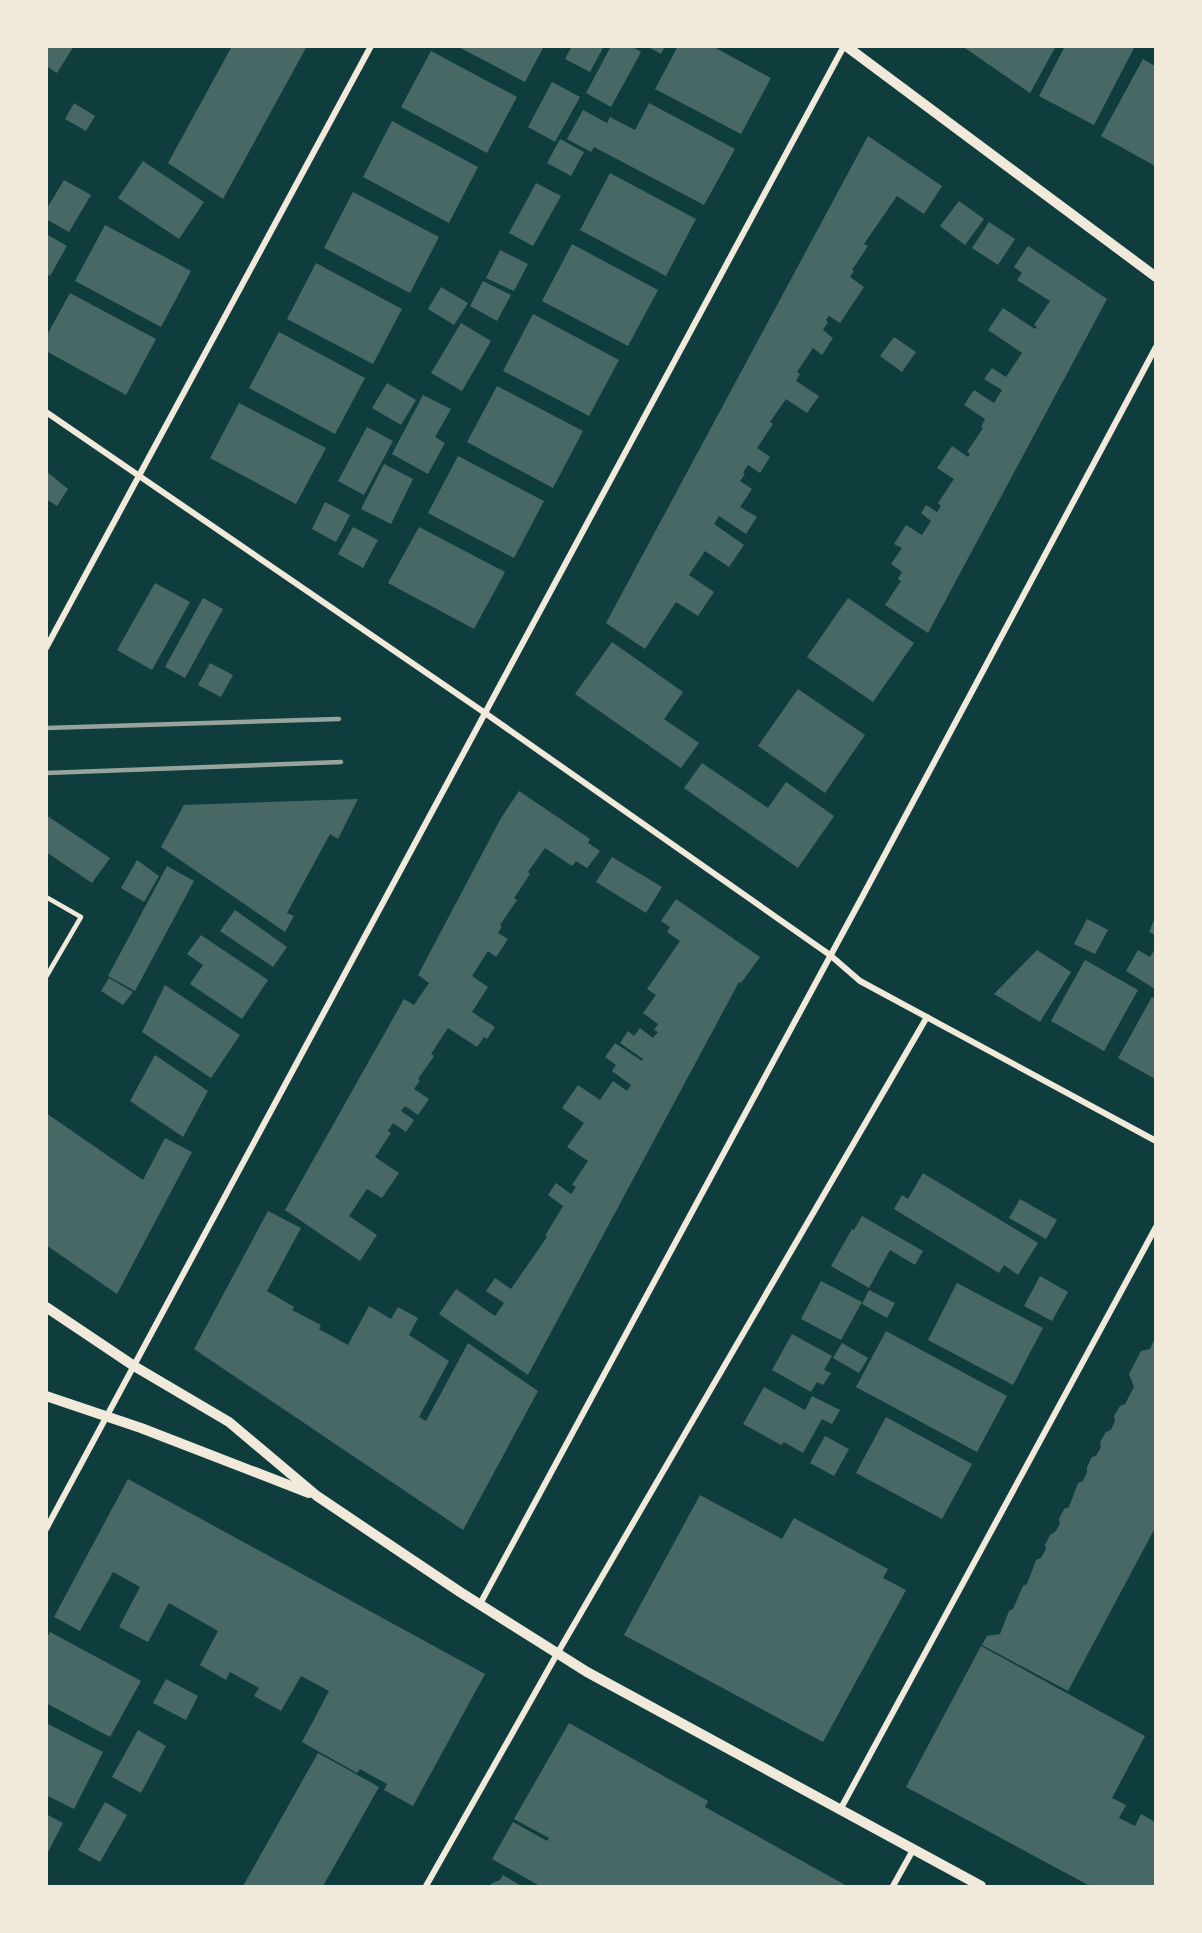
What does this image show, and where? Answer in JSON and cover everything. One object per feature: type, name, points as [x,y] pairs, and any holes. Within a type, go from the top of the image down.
[{"type":"street","points":[[46,648],[371,46]]},
{"type":"street","points":[[46,1528],[845,46],[1155,277]]},
{"type":"street","points":[[480,1604],[1155,347]]},
{"type":"street","points":[[46,412],[485,713],[830,955],[860,981],[1155,1141]]},
{"type":"street","points":[[426,1887],[557,1653],[927,1017]]},
{"type":"street","points":[[840,1810],[1155,1227]]},
{"type":"street","points":[[46,1307],[134,1366],[228,1422],[317,1496],[587,1672],[981,1887]]},
{"type":"street","points":[[46,1396],[107,1416],[317,1496]]},
{"type":"street","points":[[893,1887],[914,1850]]},
{"type":"lane","points":[[46,897],[81,917],[46,977]]},
{"type":"building","points":[[46,46],[74,46],[57,73],[46,66]]},
{"type":"building","points":[[232,46],[307,46],[223,199],[168,163]]},
{"type":"building","points":[[457,46],[544,46],[525,82]]},
{"type":"building","points":[[572,46],[604,46],[590,72],[565,59]]},
{"type":"building","points":[[611,46],[631,46],[641,52],[611,107],[586,93]]},
{"type":"building","points":[[647,46],[665,46],[661,54]]},
{"type":"building","points":[[678,46],[712,46],[771,78],[741,134],[655,89]]},
{"type":"building","points":[[962,46],[1056,46],[1030,93]]},
{"type":"building","points":[[1065,46],[1135,46],[1094,125],[1039,96]]},
{"type":"building","points":[[431,51],[517,97],[487,153],[401,107]]},
{"type":"building","points":[[1143,59],[1155,66],[1155,166],[1101,136]]},
{"type":"building","points":[[552,82],[580,97],[555,142],[528,127]]},
{"type":"building","points":[[74,103],[95,116],[86,131],[65,119]]},
{"type":"building","points":[[649,103],[735,149],[704,205],[594,147],[591,152],[567,139],[583,110],[607,123],[610,117],[635,130]]},
{"type":"building","points":[[392,121],[478,167],[449,223],[363,177]]},
{"type":"building","points":[[868,136],[942,186],[924,214],[897,196],[864,244],[868,246],[850,277],[864,287],[840,323],[829,316],[823,330],[833,338],[822,355],[813,348],[797,372],[800,374],[796,381],[819,396],[807,413],[786,399],[770,422],[773,424],[757,448],[770,457],[760,473],[748,465],[743,473],[745,474],[740,481],[752,489],[740,507],[757,517],[746,534],[719,516],[714,524],[744,545],[729,567],[705,551],[689,575],[714,592],[698,616],[676,602],[645,649],[606,623]]},
{"type":"building","points":[[560,139],[584,152],[571,176],[547,163]]},
{"type":"building","points":[[143,161],[204,202],[179,239],[118,198]]},
{"type":"building","points":[[610,173],[696,219],[666,276],[580,230]]},
{"type":"building","points":[[64,180],[91,195],[69,232],[46,219],[46,210]]},
{"type":"building","points":[[536,183],[561,196],[533,246],[509,233]]},
{"type":"building","points":[[353,192],[439,237],[410,293],[324,248]]},
{"type":"building","points":[[959,201],[984,219],[965,245],[940,226]]},
{"type":"building","points":[[989,222],[1015,239],[998,265],[972,248]]},
{"type":"building","points":[[105,225],[191,271],[161,327],[75,281]]},
{"type":"building","points":[[46,234],[67,246],[50,276],[46,274]]},
{"type":"building","points":[[572,244],[658,290],[628,346],[542,301]]},
{"type":"building","points":[[1028,246],[1107,299],[928,633],[885,605],[901,581],[898,579],[902,572],[891,564],[902,548],[894,544],[906,525],[922,535],[931,521],[921,513],[926,505],[937,512],[941,506],[938,503],[954,479],[937,468],[952,446],[968,457],[970,454],[967,452],[983,428],[981,427],[985,419],[964,405],[974,390],[994,403],[1002,390],[984,379],[992,368],[1006,377],[1022,353],[988,330],[1003,308],[1035,329],[1037,327],[1034,325],[1050,301],[1017,280],[1022,273],[1014,267]]},
{"type":"building","points":[[500,250],[528,264],[514,291],[486,278]]},
{"type":"building","points":[[316,263],[402,309],[373,364],[287,319]]},
{"type":"building","points":[[483,281],[511,295],[497,321],[470,306]]},
{"type":"building","points":[[441,287],[468,303],[454,325],[428,309]]},
{"type":"building","points":[[70,293],[156,339],[126,395],[46,351],[46,337]]},
{"type":"building","points":[[533,314],[619,360],[589,416],[503,371]]},
{"type":"building","points":[[461,323],[491,341],[462,391],[431,373]]},
{"type":"building","points":[[279,332],[365,378],[335,434],[249,388]]},
{"type":"building","points":[[894,337],[916,352],[902,372],[880,356]]},
{"type":"building","points":[[387,383],[416,400],[401,425],[372,408]]},
{"type":"building","points":[[497,386],[583,431],[553,488],[467,442]]},
{"type":"building","points":[[423,395],[451,409],[435,437],[445,443],[428,474],[392,454]]},
{"type":"building","points":[[239,403],[326,448],[296,504],[210,458]]},
{"type":"building","points":[[367,427],[393,441],[364,495],[338,481]]},
{"type":"building","points":[[458,456],[544,501],[514,558],[428,513]]},
{"type":"building","points":[[384,464],[413,479],[391,524],[361,509]]},
{"type":"building","points":[[46,471],[68,489],[57,506],[46,499]]},
{"type":"building","points":[[325,502],[350,515],[336,542],[312,529]]},
{"type":"building","points":[[353,527],[378,540],[363,568],[338,554]]},
{"type":"building","points":[[419,527],[505,572],[474,629],[388,583]]},
{"type":"building","points":[[155,583],[190,602],[152,670],[117,650]]},
{"type":"building","points":[[203,598],[223,609],[185,678],[165,667]]},
{"type":"building","points":[[848,598],[914,643],[873,702],[807,657]]},
{"type":"building","points":[[612,642],[683,692],[664,719],[699,743],[681,768],[575,694]]},
{"type":"building","points":[[210,663],[233,675],[221,697],[198,685]]},
{"type":"building","points":[[798,689],[865,735],[825,793],[758,746]]},
{"type":"building","points":[[702,763],[768,808],[786,782],[834,816],[798,868],[684,788]]},
{"type":"building","points":[[519,791],[590,839],[588,843],[600,851],[587,868],[576,861],[572,866],[545,848],[528,872],[530,874],[514,898],[517,900],[500,925],[502,926],[498,933],[508,939],[496,957],[488,951],[472,976],[488,987],[472,1012],[495,1027],[487,1039],[484,1037],[477,1047],[448,1028],[431,1054],[434,1056],[414,1089],[429,1099],[418,1115],[405,1106],[401,1111],[414,1120],[406,1132],[393,1123],[388,1131],[391,1133],[375,1157],[399,1173],[382,1198],[367,1189],[349,1216],[377,1235],[360,1261],[285,1210],[404,999],[414,1005],[429,983],[418,975],[501,818]]},
{"type":"building","points":[[358,799],[338,839],[330,834],[287,913],[294,916],[285,932],[161,847],[184,805]]},
{"type":"building","points":[[46,815],[110,858],[92,883],[46,852]]},
{"type":"building","points":[[612,857],[662,887],[646,913],[596,882]]},
{"type":"building","points":[[137,860],[159,876],[144,902],[121,888]]},
{"type":"building","points":[[167,866],[194,881],[135,991],[108,976]]},
{"type":"building","points":[[676,899],[760,957],[741,983],[739,982],[528,1375],[439,1314],[456,1289],[495,1316],[504,1303],[486,1291],[495,1278],[511,1289],[547,1237],[545,1236],[563,1206],[548,1195],[556,1183],[571,1194],[576,1187],[572,1185],[588,1161],[567,1147],[584,1123],[562,1108],[578,1085],[600,1100],[613,1081],[627,1091],[631,1085],[612,1071],[616,1065],[605,1057],[615,1043],[642,1061],[643,1059],[620,1043],[628,1031],[634,1036],[640,1028],[653,1038],[658,1032],[654,1030],[658,1024],[643,1013],[656,995],[647,989],[680,941],[667,932],[670,927],[661,921]]},
{"type":"building","points":[[235,910],[287,947],[273,967],[220,931]]},
{"type":"building","points":[[1155,918],[1155,935],[1149,932]]},
{"type":"building","points":[[1087,919],[1108,930],[1095,954],[1074,944]]},
{"type":"building","points":[[201,935],[268,980],[242,1019],[190,984],[203,965],[187,954]]},
{"type":"building","points":[[1155,949],[1155,989],[1126,971],[1138,950],[1150,957]]},
{"type":"building","points":[[1037,950],[1071,972],[1040,1022],[994,994]]},
{"type":"building","points":[[1085,960],[1138,990],[1104,1051],[1051,1021]]},
{"type":"building","points":[[109,978],[133,992],[123,1005],[101,991]]},
{"type":"building","points":[[165,985],[240,1035],[211,1078],[142,1032]]},
{"type":"building","points":[[1152,997],[1155,999],[1155,1079],[1118,1058]]},
{"type":"building","points":[[155,1055],[208,1091],[183,1137],[130,1101]]},
{"type":"building","points":[[46,1113],[143,1180],[165,1138],[192,1152],[117,1294],[46,1245]]},
{"type":"building","points":[[923,1173],[1038,1243],[1018,1275],[1004,1265],[999,1273],[894,1209],[902,1195],[908,1199]]},
{"type":"building","points":[[1020,1199],[1057,1220],[1046,1239],[1009,1218]]},
{"type":"building","points":[[268,1211],[301,1228],[267,1291],[294,1307],[292,1310],[321,1325],[319,1329],[348,1345],[369,1306],[391,1319],[398,1307],[418,1318],[409,1335],[449,1361],[419,1417],[426,1421],[468,1343],[538,1391],[463,1530],[194,1349]]},
{"type":"building","points":[[862,1216],[923,1251],[915,1265],[890,1250],[869,1288],[831,1266]]},
{"type":"building","points":[[1040,1276],[1068,1292],[1052,1321],[1024,1306]]},
{"type":"building","points":[[821,1281],[862,1302],[841,1340],[801,1319]]},
{"type":"building","points":[[957,1283],[1043,1328],[1013,1385],[928,1340]]},
{"type":"building","points":[[869,1290],[895,1303],[887,1318],[862,1304]]},
{"type":"building","points":[[886,1331],[1007,1396],[977,1452],[856,1387]]},
{"type":"building","points":[[792,1334],[832,1356],[824,1370],[831,1373],[823,1385],[817,1382],[811,1392],[772,1370]]},
{"type":"building","points":[[1155,1338],[1155,1528],[1068,1691],[982,1645],[987,1636],[1000,1634],[1009,1611],[1013,1609],[1023,1586],[1027,1584],[1036,1560],[1041,1558],[1050,1535],[1060,1524],[1059,1519],[1064,1509],[1069,1507],[1078,1483],[1083,1481],[1092,1457],[1096,1456],[1101,1447],[1100,1442],[1106,1432],[1111,1430],[1115,1421],[1114,1416],[1120,1406],[1125,1404],[1134,1387],[1129,1374],[1141,1351],[1150,1349]]},
{"type":"building","points":[[842,1343],[868,1358],[859,1373],[833,1358]]},
{"type":"building","points":[[764,1387],[805,1410],[812,1396],[840,1410],[832,1424],[822,1419],[803,1453],[784,1442],[781,1445],[743,1424]]},
{"type":"building","points":[[886,1417],[972,1464],[942,1519],[856,1473]]},
{"type":"building","points":[[825,1436],[849,1449],[834,1476],[810,1463]]},
{"type":"building","points":[[128,1479],[485,1674],[413,1806],[384,1790],[387,1784],[360,1769],[357,1773],[302,1742],[329,1691],[301,1676],[281,1711],[254,1696],[259,1688],[230,1672],[226,1680],[200,1665],[218,1631],[169,1603],[148,1642],[119,1627],[140,1587],[113,1572],[80,1631],[54,1617]]},
{"type":"building","points":[[700,1495],[782,1539],[794,1518],[888,1569],[883,1578],[906,1590],[823,1742],[624,1635]]},
{"type":"building","points":[[50,1632],[141,1681],[110,1737],[46,1703],[46,1639]]},
{"type":"building","points":[[981,1646],[1145,1736],[1112,1798],[1126,1805],[1119,1818],[1135,1826],[1141,1814],[1155,1822],[1155,1886],[1090,1886],[906,1787]]},
{"type":"building","points":[[166,1679],[198,1696],[186,1720],[153,1703]]},
{"type":"building","points":[[46,1723],[103,1752],[74,1809],[46,1795]]},
{"type":"building","points":[[569,1723],[708,1801],[705,1807],[847,1886],[540,1886],[492,1859],[513,1822],[547,1841],[549,1838],[514,1819]]},
{"type":"building","points":[[138,1730],[166,1746],[141,1793],[112,1777]]},
{"type":"building","points":[[318,1753],[379,1787],[323,1886],[243,1886]]},
{"type":"building","points":[[105,1802],[127,1815],[100,1862],[78,1850]]},
{"type":"building","points":[[46,1814],[63,1823],[46,1856]]},
{"type":"building","points":[[503,1875],[523,1886],[490,1886],[500,1880]]},
{"type":"railway","points":[[46,728],[339,719]]},
{"type":"railway","points":[[46,773],[341,762]]}]
